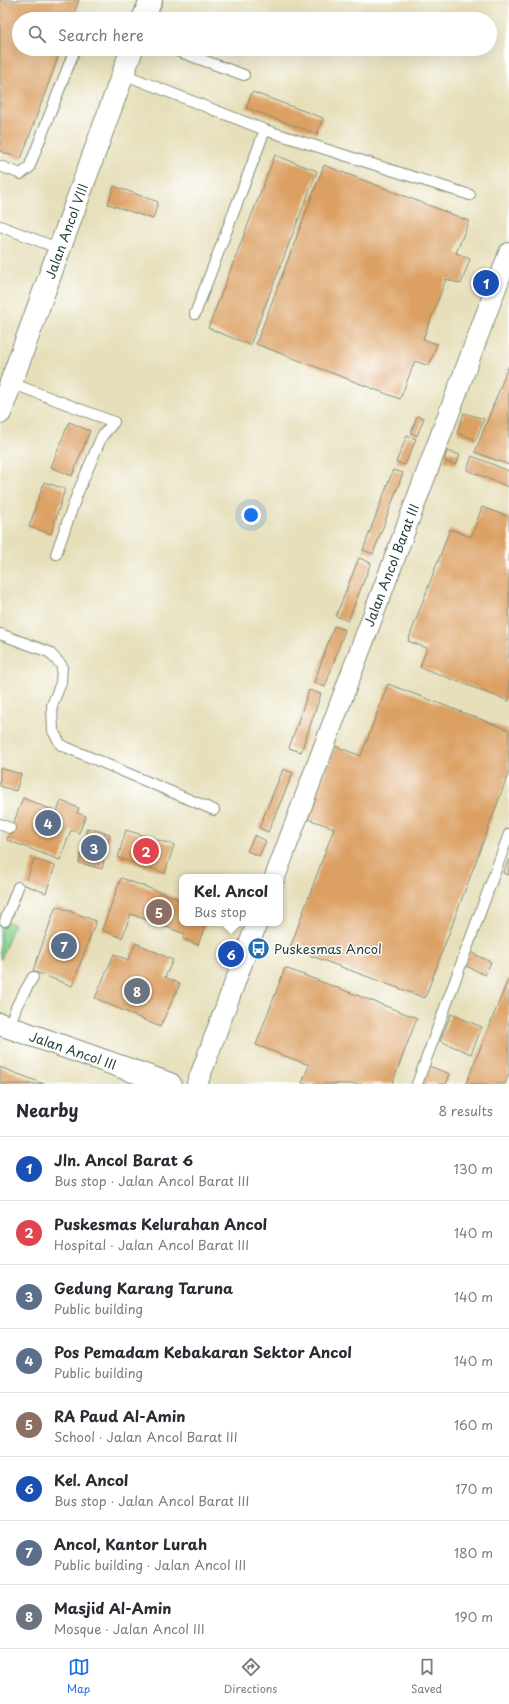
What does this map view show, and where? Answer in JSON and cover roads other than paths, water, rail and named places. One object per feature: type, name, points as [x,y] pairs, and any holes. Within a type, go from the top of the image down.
[{"type":"street","points":[[147,12],[151,0]]},
{"type":"street","name":"Jalan Ancol VIII","points":[[0,413],[129,56]]},
{"type":"street","name":"Jalan Ancol Barat III","points":[[275,874],[507,265]]},
{"type":"street","points":[[197,1084],[256,926]]},
{"type":"street","name":"Jalan Ancol III","points":[[4,1026],[170,1084]]},
{"type":"lane","points":[[0,166],[21,174],[30,168],[72,56]]},
{"type":"lane","points":[[191,56],[244,75]]},
{"type":"lane","points":[[123,74],[265,130],[470,195]]},
{"type":"lane","points":[[196,314],[265,130]]},
{"type":"lane","points":[[0,226],[60,249]]},
{"type":"lane","points":[[11,383],[114,422],[102,436],[78,492],[56,554]]},
{"type":"lane","points":[[0,634],[49,652],[62,666],[62,683],[52,705],[53,731],[61,745],[214,810]]},
{"type":"lane","points":[[417,1084],[509,834]]},
{"type":"lane","points":[[5,921],[18,887]]},
{"type":"lane","points":[[4,1026],[33,977]]},
{"type":"place","name":"Jln. Ancol Barat 6","points":[[486,283]]},
{"type":"place","name":"Pos Pemadam Kebakaran Sektor Ancol","points":[[48,823]]},
{"type":"place","name":"Gedung Karang Taruna","points":[[94,848]]},
{"type":"place","name":"Puskesmas Kelurahan Ancol","points":[[146,851]]},
{"type":"place","name":"RA Paud Al-Amin","points":[[159,912]]},
{"type":"place","name":"Ancol, Kantor Lurah","points":[[64,946]]},
{"type":"place","name":"Puskesmas Ancol","points":[[259,948]]},
{"type":"place","name":"Kel. Ancol","points":[[231,954]]},
{"type":"place","name":"Masjid Al-Amin","points":[[137,991]]}]
